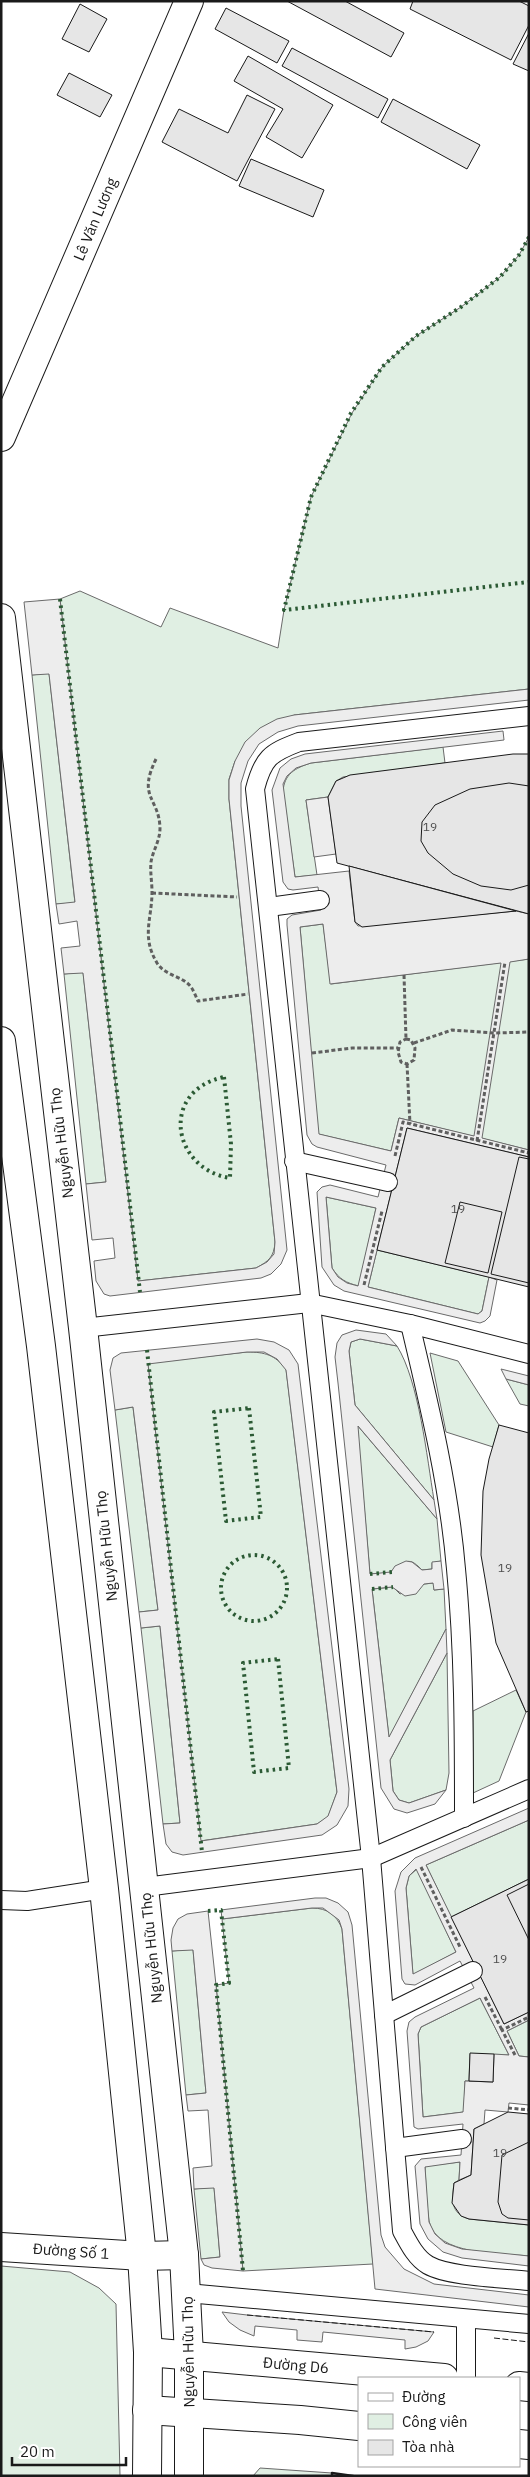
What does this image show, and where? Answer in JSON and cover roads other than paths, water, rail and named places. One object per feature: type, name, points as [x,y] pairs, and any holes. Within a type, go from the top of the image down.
[{"type":"main road","name":"Lê Văn Lương","points":[[1,437],[189,1]]},
{"type":"main road","name":"Nguyễn Hữu Thọ","points":[[1,618],[145,1888],[184,2255],[189,2355],[189,2476]]},
{"type":"main road","points":[[1,1041],[41,1346],[104,1889],[142,2256],[148,2352],[147,2476]]},
{"type":"main road","name":"Đường Số 1","points":[[1,2246],[142,2256],[184,2255]]},
{"type":"main road","name":"Đường D6","points":[[148,2352],[433,2377]]},
{"type":"main road","points":[[147,2410],[358,2426]]},
{"type":"lane","points":[[529,716],[299,742],[277,750],[260,768],[255,789],[269,906],[309,1303],[371,1858],[402,2231],[412,2249],[428,2265],[446,2272],[529,2281]]},
{"type":"lane","points":[[269,906],[320,900]]},
{"type":"lane","points":[[294,1161],[388,1182]]},
{"type":"lane","points":[[82,1328],[309,1303],[410,1324],[529,1354]]},
{"type":"lane","points":[[410,1324],[440,1461],[456,1568],[463,1670],[464,1818]]},
{"type":"lane","points":[[145,1888],[371,1858],[529,1789]]},
{"type":"lane","points":[[1,1900],[26,1900],[104,1889]]},
{"type":"lane","points":[[384,2015],[473,1971]]},
{"type":"lane","points":[[395,2148],[462,2139]]},
{"type":"lane","points":[[187,2293],[529,2324]]},
{"type":"lane","points":[[466,2319],[466,2377]]}]
